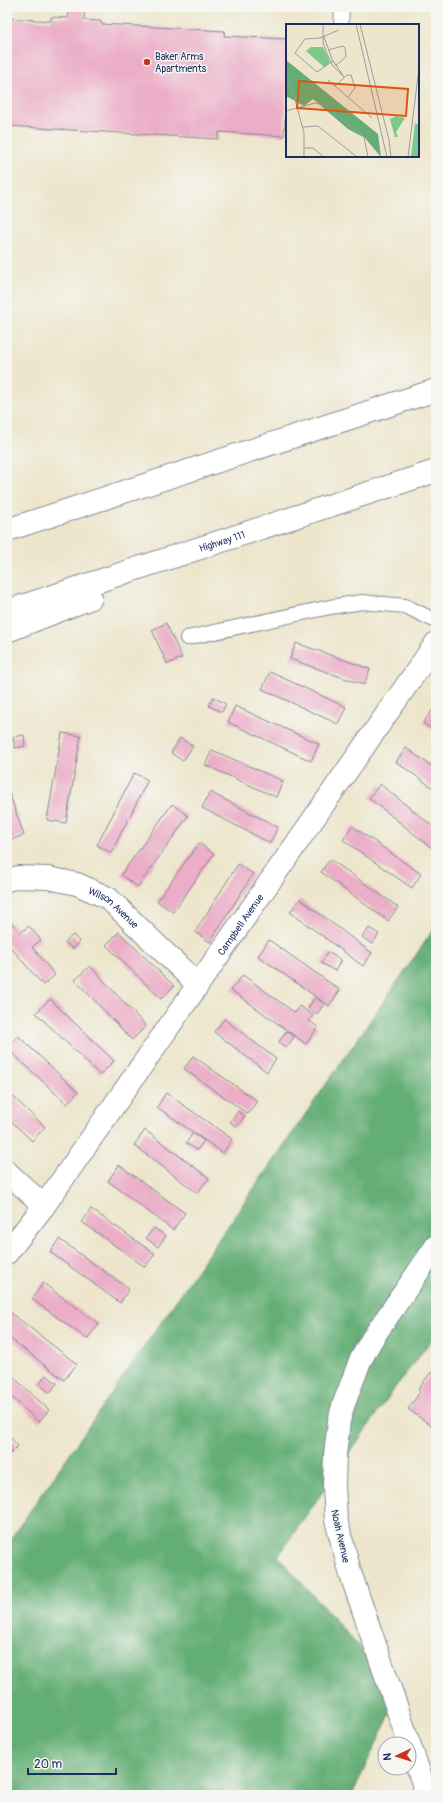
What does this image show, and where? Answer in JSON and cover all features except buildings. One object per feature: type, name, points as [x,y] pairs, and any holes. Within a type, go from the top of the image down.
[{"type":"main road","points":[[7,530],[436,390]]},
{"type":"main road","name":"Highway 111","points":[[7,611],[436,471]]},
{"type":"main road","points":[[7,631],[320,509]]},
{"type":"main road","name":"Campbell Avenue","points":[[7,1253],[44,1206],[436,643]]},
{"type":"main road","name":"Wilson Avenue","points":[[7,880],[18,877],[48,878],[77,884],[108,898],[198,985]]},
{"type":"main road","points":[[7,1172],[44,1206]]},
{"type":"main road","name":"Noah Avenue","points":[[427,1793],[347,1562],[336,1520],[334,1486],[335,1454],[339,1421],[360,1361],[372,1339],[436,1246]]},
{"type":"lane","points":[[342,7],[342,24]]},
{"type":"lane","points":[[187,638],[330,607],[362,602],[405,606],[436,621]]},
{"type":"green space","points":[[436,926],[436,1334],[394,1389],[278,1556],[400,1693],[380,1736],[377,1736],[377,1742],[352,1795],[7,1795],[7,1544]]},
{"type":"place","name":"Baker Arms Apartments","points":[[147,62]]}]
